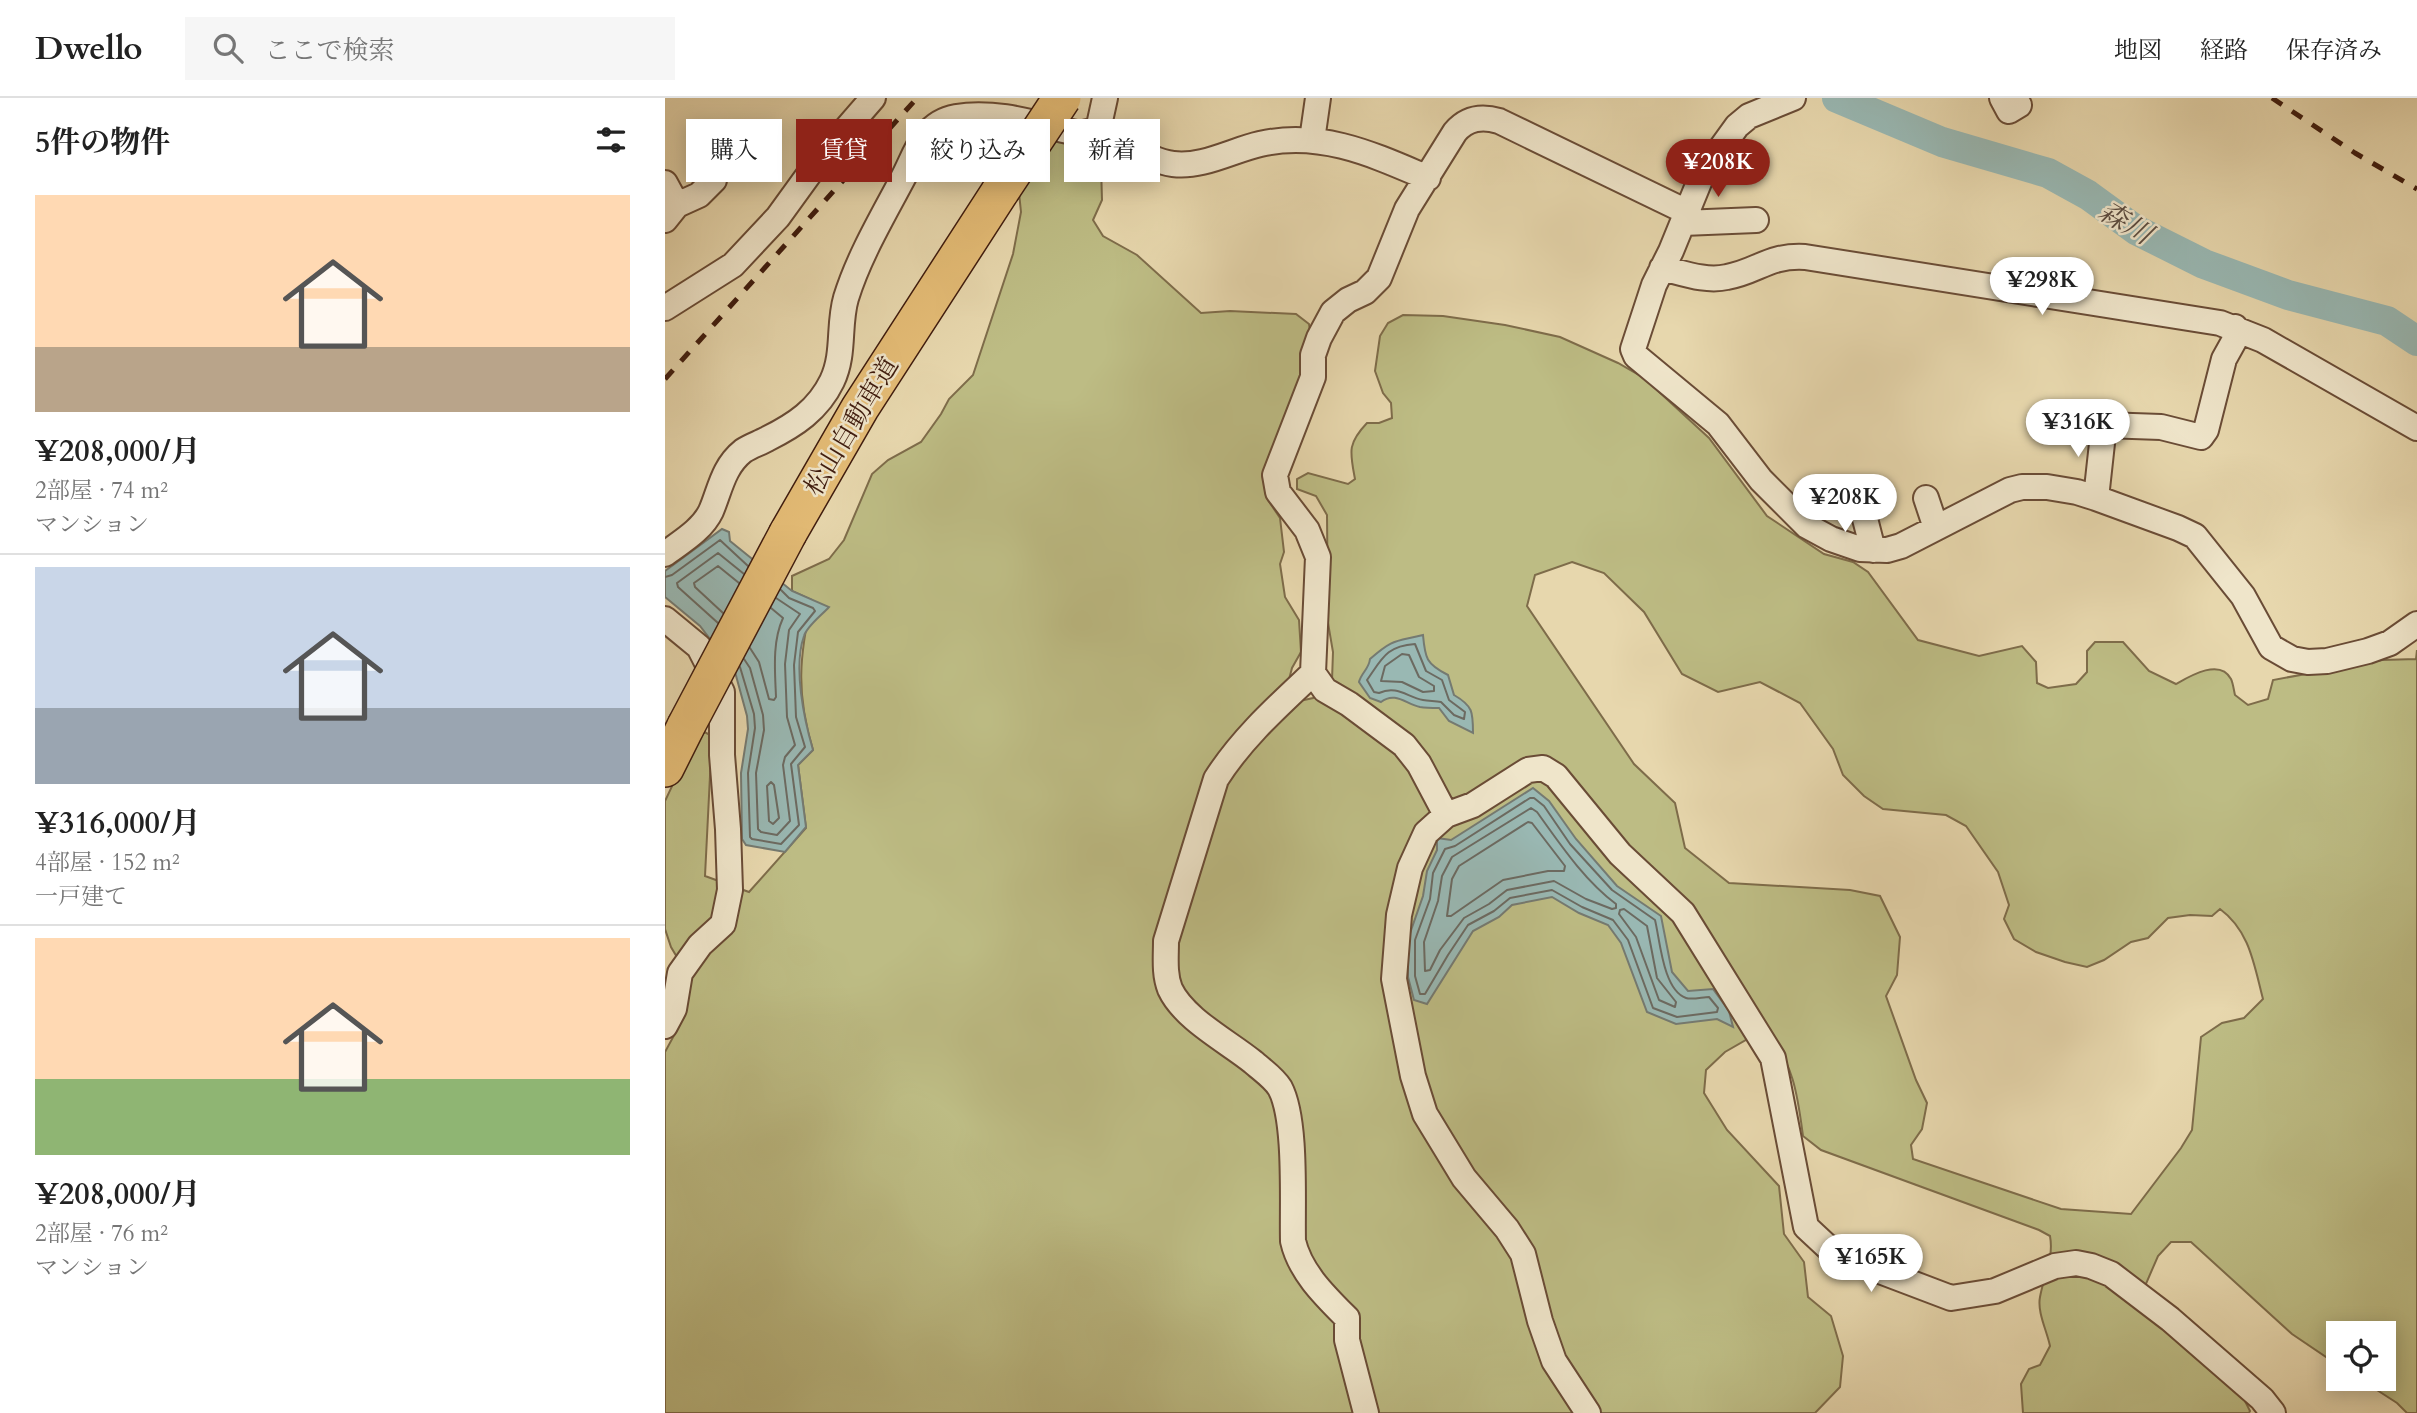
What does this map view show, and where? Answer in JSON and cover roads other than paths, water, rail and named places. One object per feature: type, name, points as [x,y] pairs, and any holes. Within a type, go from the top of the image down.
[{"type":"highway","name":"松山自動車道","points":[[665,768],[788,533],[860,408],[1062,98]]},
{"type":"street","points":[[665,308],[733,265],[778,217],[820,159],[873,98]]},
{"type":"street","points":[[1100,119],[1105,98]]},
{"type":"street","points":[[1312,140],[1318,98]]},
{"type":"street","points":[[1791,99],[1749,116],[1737,126],[1700,180],[1654,285],[1633,349],[1636,356],[1718,424],[1761,480],[1788,510],[1807,526],[1831,539],[1860,549],[1887,551],[2010,491],[2022,487],[2047,487],[2096,498],[2195,536],[2243,596],[2271,647],[2292,659],[2327,661],[2368,651],[2390,643],[2417,624]]},
{"type":"street","points":[[665,554],[696,530],[710,512],[718,486],[743,452],[795,426],[814,409],[832,381],[839,360],[846,296],[924,137],[937,124],[953,117],[976,115],[1025,120],[1064,128]]},
{"type":"street","points":[[1446,816],[1419,764],[1403,745],[1349,704],[1325,690],[1313,673],[1318,557],[1307,530],[1278,492],[1275,475],[1313,377],[1313,355],[1319,338],[1333,312],[1348,300],[1365,292],[1379,278],[1407,209],[1462,125],[1474,119],[1499,121],[1685,217],[1756,220]]},
{"type":"street","points":[[1160,161],[1176,165],[1282,140],[1312,140],[1364,152],[1428,178]]},
{"type":"street","points":[[665,183],[671,212],[699,195],[712,182]]},
{"type":"street","points":[[1663,268],[1707,278],[1724,278],[1776,258],[1805,257],[2235,327],[2263,340],[2417,428]]},
{"type":"street","points":[[2096,498],[2104,425],[2161,427],[2201,437],[2206,430],[2224,359],[2234,341],[2235,327]]},
{"type":"street","points":[[1926,498],[1936,528]]},
{"type":"street","points":[[1862,507],[1873,551]]},
{"type":"street","points":[[665,619],[699,647],[722,692],[722,755],[729,829],[730,890],[723,924],[700,945],[680,973],[674,1009],[665,1026]]},
{"type":"street","points":[[1313,673],[1250,734],[1216,779],[1166,942],[1165,968],[1170,988],[1182,1009],[1251,1061],[1279,1087],[1287,1106],[1291,1132],[1293,1241],[1296,1254],[1329,1300],[1347,1318],[1350,1352],[1366,1413]]},
{"type":"street","points":[[1588,1413],[1554,1361],[1540,1321],[1523,1254],[1507,1229],[1464,1178],[1425,1114],[1413,1076],[1394,979],[1399,915],[1410,868],[1426,833],[1446,816],[1473,804],[1528,770],[1543,768],[1556,776],[1620,854],[1683,913],[1773,1058],[1806,1227],[1835,1254],[1951,1298],[1995,1291],[2055,1266],[2076,1263],[2091,1266],[2111,1274],[2171,1319],[2262,1399],[2273,1413]]},
{"type":"water","points":[[722,529],[729,532],[730,541],[792,591],[829,607],[808,628],[801,649],[801,693],[813,750],[798,765],[806,827],[785,852],[746,845],[742,839],[741,773],[748,729],[735,672],[700,626],[665,597],[665,571]]},
{"type":"water","points":[[1423,635],[1428,660],[1448,675],[1454,695],[1471,710],[1473,733],[1449,721],[1439,708],[1420,707],[1396,698],[1381,702],[1370,698],[1359,682],[1370,659],[1384,647]]},
{"type":"water","points":[[1533,788],[1549,801],[1576,839],[1617,886],[1661,916],[1672,972],[1688,991],[1713,989],[1729,1011],[1733,1027],[1717,1019],[1676,1024],[1647,1012],[1621,943],[1608,925],[1579,913],[1552,897],[1512,905],[1499,917],[1473,931],[1427,1004],[1414,1000],[1408,977],[1408,939],[1423,896],[1427,871],[1437,850],[1437,838],[1451,840]]},
{"type":"waterway","name":"森川","points":[[1837,98],[1942,142],[2048,173],[2088,195],[2136,230],[2204,264],[2288,295],[2387,321],[2417,341]]},
{"type":"railway","points":[[665,379],[917,98]]},
{"type":"railway","points":[[2272,98],[2355,153],[2417,189]]}]
